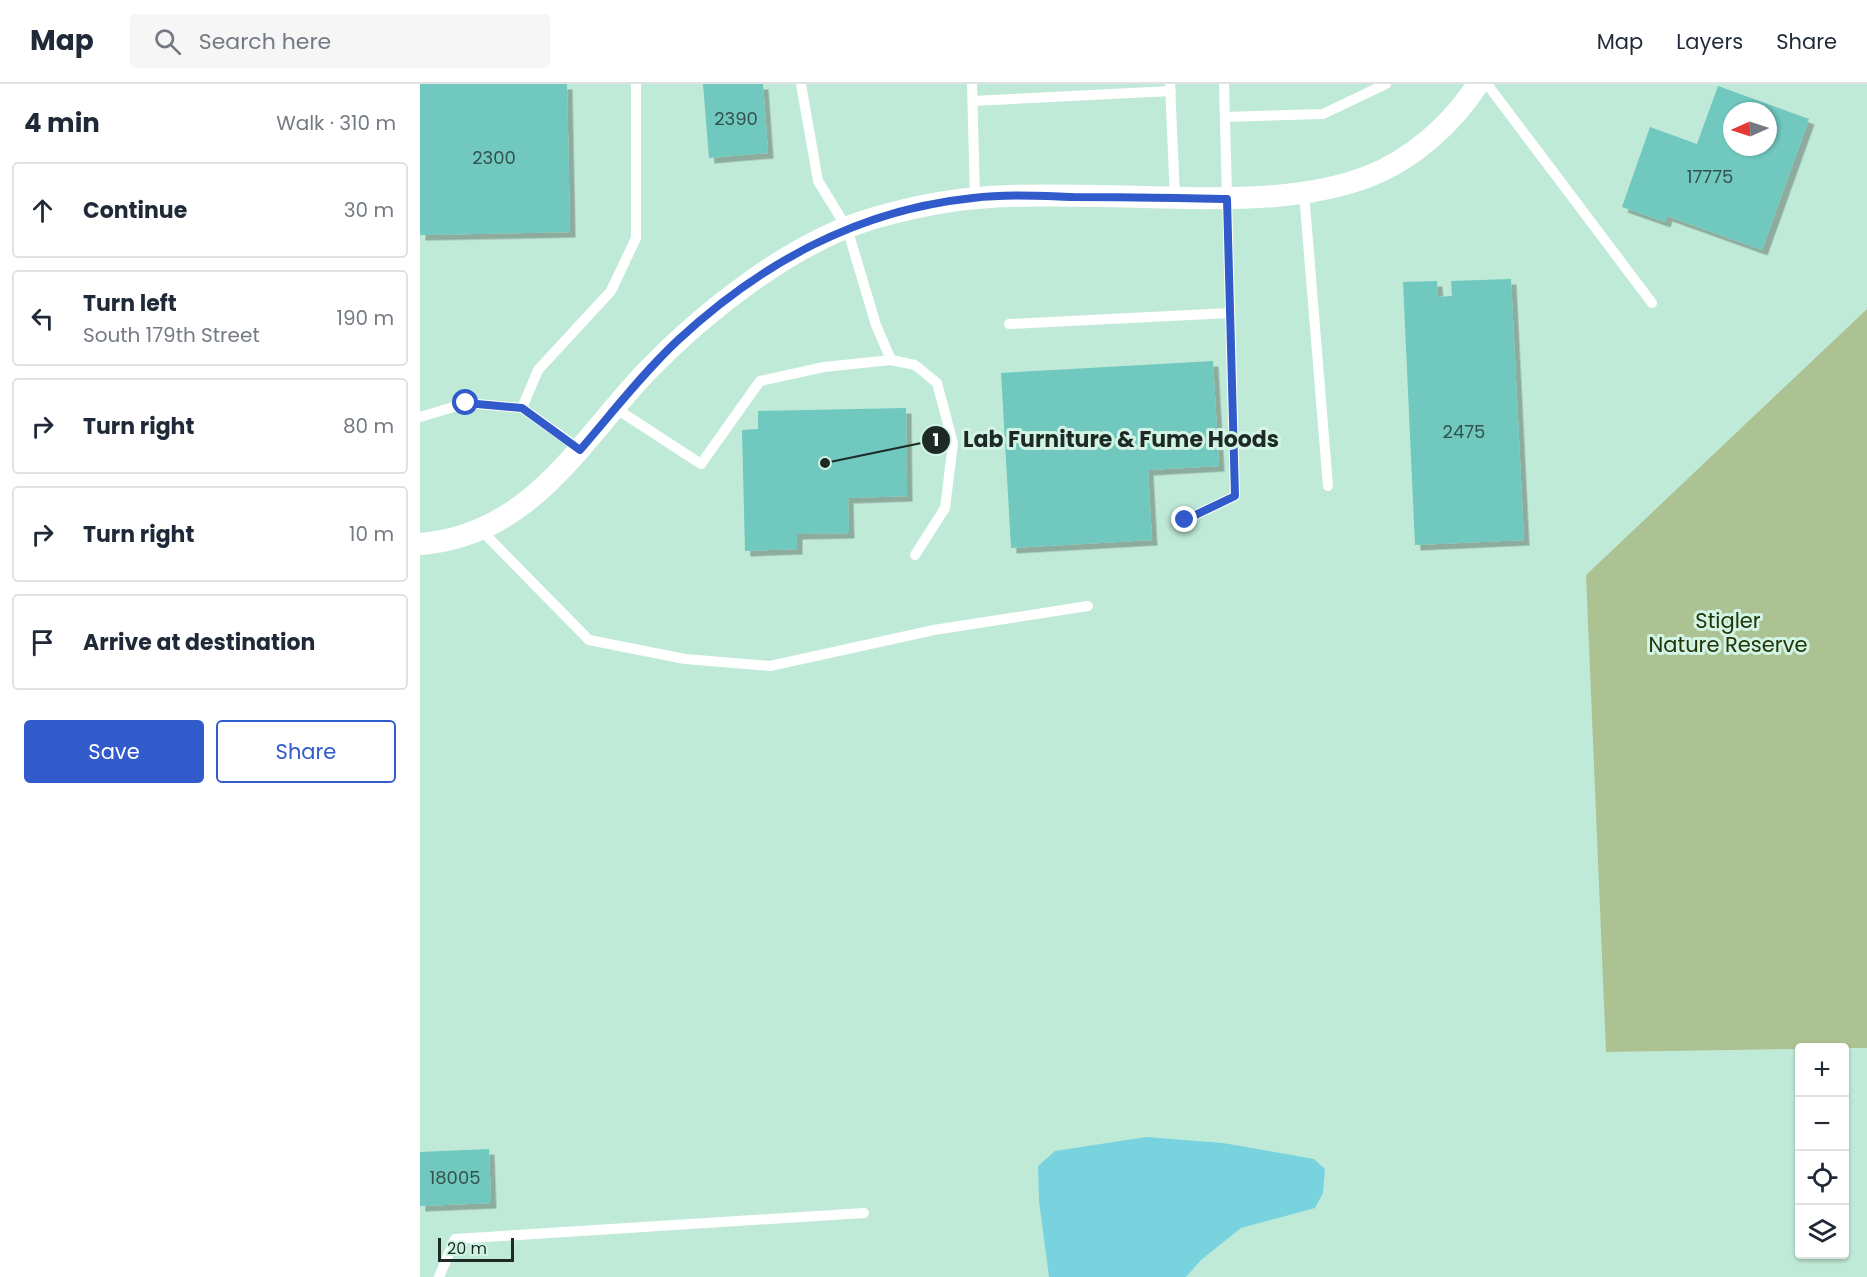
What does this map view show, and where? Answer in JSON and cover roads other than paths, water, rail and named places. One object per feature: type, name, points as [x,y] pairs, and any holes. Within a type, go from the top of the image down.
[{"type":"street","points":[[420,544],[449,540],[480,529],[508,515],[550,483],[644,374],[677,341],[750,281],[847,228],[871,219],[975,197],[1227,199],[1304,193],[1369,176],[1392,165],[1423,144],[1447,123],[1478,84]]},
{"type":"lane","points":[[522,408],[538,370],[610,291],[636,238],[636,84]]},
{"type":"lane","points":[[801,84],[819,181],[847,228],[876,325],[891,360]]},
{"type":"lane","points":[[972,84],[975,197]]},
{"type":"lane","points":[[1185,520],[1235,496],[1224,84]]},
{"type":"lane","points":[[1225,117],[1323,114],[1386,84]]},
{"type":"lane","points":[[1487,84],[1652,303]]},
{"type":"lane","points":[[973,100],[1170,87],[1175,198]]},
{"type":"lane","points":[[1304,193],[1328,486]]},
{"type":"lane","points":[[1009,324],[1230,313]]},
{"type":"lane","points":[[615,408],[701,464],[760,381],[824,366],[891,360],[915,365],[937,383],[953,442],[945,508],[915,555]]},
{"type":"lane","points":[[420,417],[466,403],[522,408],[580,450]]},
{"type":"lane","points":[[480,529],[589,640],[685,659],[770,666],[934,630],[1088,606]]},
{"type":"lane","points":[[439,1277],[454,1239],[864,1213]]},
{"type":"water","points":[[1146,1137],[1223,1143],[1314,1159],[1325,1169],[1323,1193],[1315,1208],[1241,1228],[1201,1260],[1186,1277],[1049,1277],[1039,1201],[1038,1166],[1055,1151]]},
{"type":"place","name":"Lab Furniture & Fume Hoods","points":[[825,463]]},
{"type":"park label","name":"Stigler Nature Reserve","points":[[1728,633]]}]
